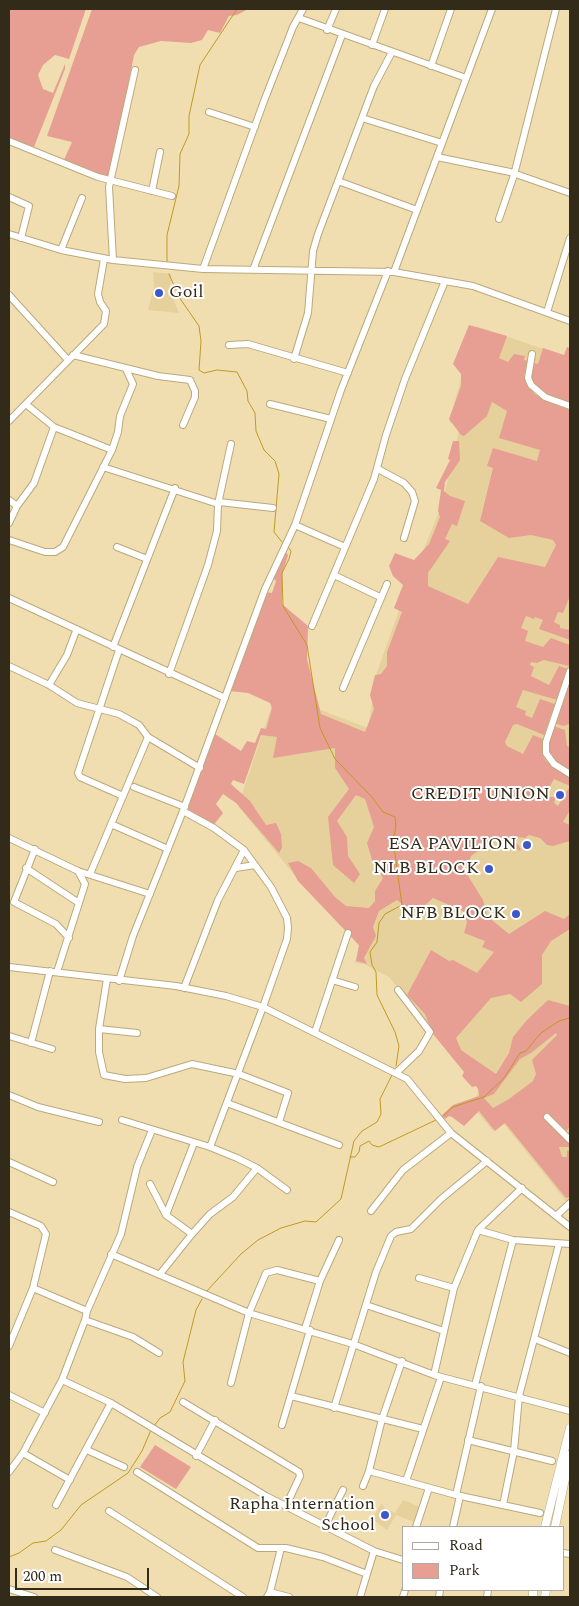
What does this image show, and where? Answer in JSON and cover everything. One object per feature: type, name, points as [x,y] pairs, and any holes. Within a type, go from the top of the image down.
[{"type":"main road","points":[[545,1526],[570,1428]]},
{"type":"main road","points":[[556,1526],[570,1455]]},
{"type":"street","points":[[203,270],[255,127],[303,9]]},
{"type":"street","points":[[328,30],[336,9]]},
{"type":"street","points":[[372,45],[385,9]]},
{"type":"street","points":[[431,66],[451,9]]},
{"type":"street","points":[[119,981],[150,894],[200,768],[265,588],[295,525],[348,373],[418,210],[492,9]]},
{"type":"street","points":[[499,219],[514,174],[556,9]]},
{"type":"street","points":[[299,18],[466,78]]},
{"type":"street","points":[[253,270],[342,35]]},
{"type":"street","points":[[294,359],[308,313],[314,250],[318,234],[378,78],[392,52]]},
{"type":"street","points":[[113,260],[109,195],[110,180],[136,70]]},
{"type":"street","points":[[209,112],[255,127]]},
{"type":"street","points":[[362,118],[442,143]]},
{"type":"street","points":[[9,142],[110,180],[172,196]]},
{"type":"street","points":[[152,191],[160,152]]},
{"type":"street","points":[[437,157],[452,158],[470,165],[514,174],[570,193]]},
{"type":"street","points":[[338,181],[418,210]]},
{"type":"street","points":[[9,197],[30,206],[20,238]]},
{"type":"street","points":[[61,250],[82,198]]},
{"type":"street","points":[[9,234],[61,250],[113,260],[203,270],[391,272],[445,280],[496,292],[570,321]]},
{"type":"street","points":[[547,312],[570,238]]},
{"type":"street","points":[[9,421],[27,405],[104,324],[106,311],[100,302],[98,294],[104,258]]},
{"type":"street","points":[[312,626],[378,469],[386,436],[405,379],[445,280]]},
{"type":"street","points":[[9,295],[70,358],[193,382],[195,397],[183,425]]},
{"type":"street","points":[[229,345],[248,344],[294,359],[348,373]]},
{"type":"street","points":[[532,354],[528,378],[531,385],[545,397],[570,406]]},
{"type":"street","points":[[9,540],[46,552],[55,552],[63,547],[112,450],[118,432],[120,416],[133,384],[126,369]]},
{"type":"street","points":[[270,404],[331,419]]},
{"type":"street","points":[[27,405],[54,427],[112,450]]},
{"type":"street","points":[[9,523],[16,506],[34,484],[54,427]]},
{"type":"street","points":[[169,674],[208,566],[217,531],[218,503],[232,444]]},
{"type":"street","points":[[103,467],[218,503],[273,508]]},
{"type":"street","points":[[378,469],[404,483],[412,492],[415,501],[404,538]]},
{"type":"street","points":[[122,796],[80,777],[78,773],[100,709],[116,648],[147,559],[175,488]]},
{"type":"street","points":[[9,500],[16,506]]},
{"type":"street","points":[[295,525],[345,548]]},
{"type":"street","points":[[117,547],[147,559]]},
{"type":"street","points":[[334,575],[380,597]]},
{"type":"street","points":[[343,688],[387,584]]},
{"type":"street","points":[[9,598],[76,631],[225,698]]},
{"type":"street","points":[[49,685],[67,655],[76,631]]},
{"type":"street","points":[[9,666],[49,685],[77,703],[120,714],[134,722],[148,738],[200,768]]},
{"type":"street","points":[[570,671],[547,739],[546,753],[554,764],[570,774]]},
{"type":"street","points":[[90,874],[148,738]]},
{"type":"street","points":[[134,787],[184,809],[244,850],[270,887],[287,918],[287,939],[239,1074],[210,1147]]},
{"type":"street","points":[[111,824],[168,849]]},
{"type":"street","points":[[9,838],[78,871],[150,894]]},
{"type":"street","points":[[34,850],[14,902],[56,924],[69,938]]},
{"type":"street","points":[[184,988],[218,900],[244,850]]},
{"type":"street","points":[[236,868],[255,866]]},
{"type":"street","points":[[26,868],[79,903]]},
{"type":"street","points":[[32,1043],[54,971],[69,938],[85,884],[78,871]]},
{"type":"street","points":[[85,884],[100,878]]},
{"type":"street","points":[[315,1032],[348,934]]},
{"type":"street","points":[[9,967],[184,988],[226,996],[263,1007],[407,1079],[451,1133],[570,1228]]},
{"type":"street","points":[[107,979],[99,1030],[99,1052],[105,1076],[125,1079],[146,1078],[192,1064],[239,1074],[288,1093],[279,1122]]},
{"type":"street","points":[[332,980],[355,987]]},
{"type":"street","points":[[396,1073],[419,1051],[430,1032],[398,990]]},
{"type":"street","points":[[99,1030],[137,1033]]},
{"type":"street","points":[[9,1036],[52,1050]]},
{"type":"street","points":[[9,1095],[38,1107],[99,1122]]},
{"type":"street","points":[[227,1104],[339,1145]]},
{"type":"street","points":[[547,1117],[570,1140]]},
{"type":"street","points":[[122,1120],[210,1147],[257,1168],[288,1190]]},
{"type":"street","points":[[9,1472],[23,1453],[62,1380],[87,1311],[120,1234],[137,1167],[152,1130]]},
{"type":"street","points":[[371,1211],[403,1170],[451,1133]]},
{"type":"street","points":[[166,1215],[194,1143]]},
{"type":"street","points":[[334,1408],[366,1304],[391,1236],[396,1232],[411,1229],[441,1199],[487,1161]]},
{"type":"street","points":[[9,1162],[53,1182]]},
{"type":"street","points":[[160,1274],[210,1214],[233,1197],[257,1168]]},
{"type":"street","points":[[150,1184],[166,1215],[192,1234]]},
{"type":"street","points":[[406,1480],[438,1376],[444,1331],[454,1288],[478,1230],[522,1188]]},
{"type":"street","points":[[556,1216],[570,1203]]},
{"type":"street","points":[[9,1212],[41,1226],[45,1230],[45,1237],[32,1288],[9,1346]]},
{"type":"street","points":[[478,1230],[514,1240],[570,1244]]},
{"type":"street","points":[[282,1425],[320,1281],[339,1240]]},
{"type":"street","points":[[453,1526],[478,1385],[514,1240]]},
{"type":"street","points":[[503,1505],[514,1451],[519,1396],[536,1339],[559,1244]]},
{"type":"street","points":[[111,1254],[160,1274],[185,1288],[249,1313],[353,1344],[438,1376],[478,1385],[570,1411]]},
{"type":"street","points":[[231,1383],[249,1313],[263,1278],[270,1270],[277,1270],[320,1281]]},
{"type":"street","points":[[419,1278],[454,1288]]},
{"type":"street","points":[[32,1288],[87,1311]]},
{"type":"street","points":[[366,1304],[444,1331]]},
{"type":"street","points":[[85,1320],[133,1337],[159,1352]]},
{"type":"street","points":[[536,1339],[570,1353]]},
{"type":"street","points":[[363,1486],[369,1471],[382,1419],[402,1361]]},
{"type":"street","points":[[62,1380],[111,1403],[196,1456],[286,1506],[374,1550],[402,1560]]},
{"type":"street","points":[[9,1395],[45,1413]]},
{"type":"street","points":[[291,1396],[423,1429]]},
{"type":"street","points":[[183,1402],[299,1472],[300,1476],[286,1506]]},
{"type":"street","points":[[56,1505],[111,1403]]},
{"type":"street","points":[[196,1456],[215,1420]]},
{"type":"street","points":[[468,1440],[552,1461]]},
{"type":"street","points":[[87,1450],[124,1467]]},
{"type":"street","points":[[23,1453],[70,1480]]},
{"type":"street","points":[[369,1471],[458,1496],[540,1513]]},
{"type":"street","points":[[137,1472],[258,1548],[281,1548],[323,1558],[367,1574]]},
{"type":"street","points":[[416,1526],[429,1488]]},
{"type":"street","points":[[325,1526],[343,1490]]},
{"type":"street","points":[[109,1511],[243,1597]]},
{"type":"street","points":[[281,1548],[269,1595],[289,1597]]},
{"type":"street","points":[[55,1550],[127,1577],[157,1597]]},
{"type":"street","points":[[360,1597],[374,1550]]},
{"type":"street","points":[[9,1589],[34,1597]]},
{"type":"shaded area","points":[[153,272],[171,274],[170,292],[179,313],[148,310],[154,287]]},
{"type":"shaded area","points":[[476,326],[570,358],[570,1206],[503,1123],[493,1131],[477,1112],[472,1101],[481,1091],[389,977],[364,964],[355,963],[359,946],[305,888],[238,806],[276,693],[368,728],[377,672],[402,602],[442,505],[460,426],[449,422]]},
{"type":"shaded area","name":"Rapha Internation School","points":[[403,1500],[420,1507],[414,1522],[396,1515],[387,1530],[372,1519],[382,1503],[384,1508],[395,1513]]},
{"type":"green space","points":[[9,9],[86,9],[69,59],[55,55],[43,65],[38,75],[43,89],[53,93],[65,64],[65,69],[34,147],[27,147],[9,141]]},
{"type":"green space","points":[[92,9],[248,9],[237,15],[229,16],[220,33],[208,30],[202,40],[191,43],[161,41],[139,47],[134,55],[111,173],[106,178],[63,162],[72,142],[47,136]]},
{"type":"green space","points":[[469,325],[507,336],[499,358],[508,362],[514,354],[525,356],[524,360],[529,361],[524,375],[534,394],[550,403],[570,410],[570,596],[563,613],[558,612],[554,622],[560,625],[560,628],[570,630],[570,640],[539,629],[543,620],[535,617],[534,619],[526,616],[521,628],[528,631],[525,641],[543,647],[551,638],[570,645],[570,662],[569,666],[544,660],[537,663],[531,662],[530,665],[534,667],[531,676],[549,685],[559,666],[568,669],[557,700],[523,690],[516,707],[526,711],[525,715],[532,718],[540,699],[555,704],[544,735],[517,724],[513,725],[505,742],[507,746],[523,754],[533,735],[543,739],[542,753],[546,761],[570,777],[570,786],[554,779],[545,795],[556,797],[554,803],[558,806],[568,789],[570,790],[570,810],[563,822],[570,825],[570,841],[553,846],[547,845],[540,838],[529,835],[525,838],[519,837],[516,842],[521,849],[520,851],[504,841],[492,841],[471,856],[465,871],[483,900],[487,916],[509,934],[545,911],[564,919],[570,914],[570,929],[551,941],[542,955],[542,984],[521,1002],[510,994],[491,998],[456,1038],[461,1050],[496,1074],[509,1053],[513,1037],[527,1020],[548,1000],[570,1006],[570,1127],[566,1131],[569,1133],[570,1131],[570,1147],[559,1147],[562,1157],[567,1157],[567,1151],[570,1150],[570,1197],[566,1198],[505,1123],[495,1131],[479,1111],[464,1126],[452,1117],[449,1116],[445,1119],[442,1115],[453,1105],[479,1096],[478,1089],[476,1086],[472,1087],[462,1076],[464,1072],[433,1034],[425,1014],[407,995],[431,950],[449,961],[453,960],[477,973],[494,952],[482,947],[485,941],[464,933],[467,922],[463,911],[433,898],[423,907],[411,912],[397,900],[379,911],[373,927],[376,936],[364,958],[367,964],[356,961],[359,945],[298,881],[288,863],[298,861],[311,868],[335,897],[346,906],[369,908],[375,901],[375,891],[383,878],[373,863],[367,843],[374,827],[365,799],[356,795],[337,821],[347,837],[348,856],[360,874],[354,883],[333,865],[328,817],[349,789],[335,768],[335,748],[273,758],[277,737],[261,735],[244,784],[233,780],[231,784],[250,801],[266,825],[276,823],[281,834],[282,848],[279,853],[236,803],[223,794],[216,804],[223,813],[213,826],[186,808],[215,734],[241,751],[247,741],[255,743],[261,728],[266,729],[272,708],[270,703],[248,693],[229,691],[266,592],[272,593],[276,581],[272,577],[284,550],[288,555],[282,575],[282,604],[308,626],[307,659],[321,714],[365,732],[374,709],[370,695],[375,675],[381,674],[387,666],[387,652],[402,612],[394,608],[403,585],[393,576],[389,566],[395,553],[414,560],[429,544],[440,517],[438,511],[441,490],[436,488],[450,460],[448,459],[453,441],[459,441],[460,460],[445,482],[444,491],[450,496],[465,501],[457,526],[452,524],[445,539],[450,541],[428,573],[428,586],[468,604],[498,557],[545,567],[556,545],[553,540],[531,535],[509,538],[480,521],[493,468],[487,466],[493,448],[537,461],[540,450],[499,438],[507,411],[492,402],[487,416],[464,436],[461,435],[449,419],[461,386],[461,374],[453,364]],"holes":[[[556,1033],[557,1035],[532,1060],[536,1074],[533,1081],[493,1108],[484,1098],[494,1094],[520,1059],[531,1053]]]},
{"type":"green space","points":[[567,347],[570,348],[570,405],[546,396],[530,380],[534,363],[538,364],[543,348],[564,355]]},
{"type":"green space","points":[[570,677],[570,724],[563,726],[555,723]]},
{"type":"green space","points":[[553,726],[565,730],[567,746],[570,747],[570,770],[554,761],[549,753],[548,742]]},
{"type":"green space","points":[[155,1445],[191,1467],[176,1489],[140,1467]]},
{"type":"waterway","points":[[167,262],[167,235],[179,186],[180,154],[189,134],[189,116],[200,65],[237,9]]},
{"type":"waterway","points":[[169,274],[179,297],[199,326],[201,341],[199,370],[204,373],[217,370],[237,372],[247,391],[248,401],[255,413],[256,431],[264,450],[275,461],[279,474],[274,532],[282,542]]},
{"type":"waterway","points":[[288,547],[291,551],[282,573],[283,606],[307,645],[320,728],[335,759],[371,796],[383,812],[395,817],[396,827],[393,840],[402,905],[385,914],[379,923],[377,942],[370,952],[372,965],[376,972],[377,995],[395,1032],[399,1046],[396,1066]]},
{"type":"waterway","points":[[442,1117],[453,1107],[484,1097],[504,1078],[520,1053],[526,1051],[541,1033],[559,1021],[570,1018]]},
{"type":"waterway","points":[[206,1292],[241,1254],[258,1240],[281,1228],[305,1221],[316,1222],[341,1199],[354,1141],[362,1131],[377,1122],[381,1114],[380,1099],[392,1075]]},
{"type":"waterway","points":[[350,1157],[355,1157],[359,1152],[360,1146],[369,1141],[372,1145],[379,1147],[436,1120]]},
{"type":"waterway","points":[[154,1426],[160,1418],[170,1412],[185,1381],[183,1362],[196,1310],[202,1299]]},
{"type":"waterway","points":[[9,1557],[19,1553],[33,1543],[46,1541],[61,1530],[81,1505],[128,1473],[142,1451],[151,1430]]},
{"type":"place","name":"Goil","points":[[159,293]]},
{"type":"place","name":"CREDIT UNION","points":[[560,795]]},
{"type":"place","name":"ESA PAVILION","points":[[527,845]]},
{"type":"place","name":"NLB BLOCK","points":[[489,869]]},
{"type":"place","name":"NFB BLOCK","points":[[516,914]]},
{"type":"place","name":"Rapha Internation School","points":[[385,1515]]}]
